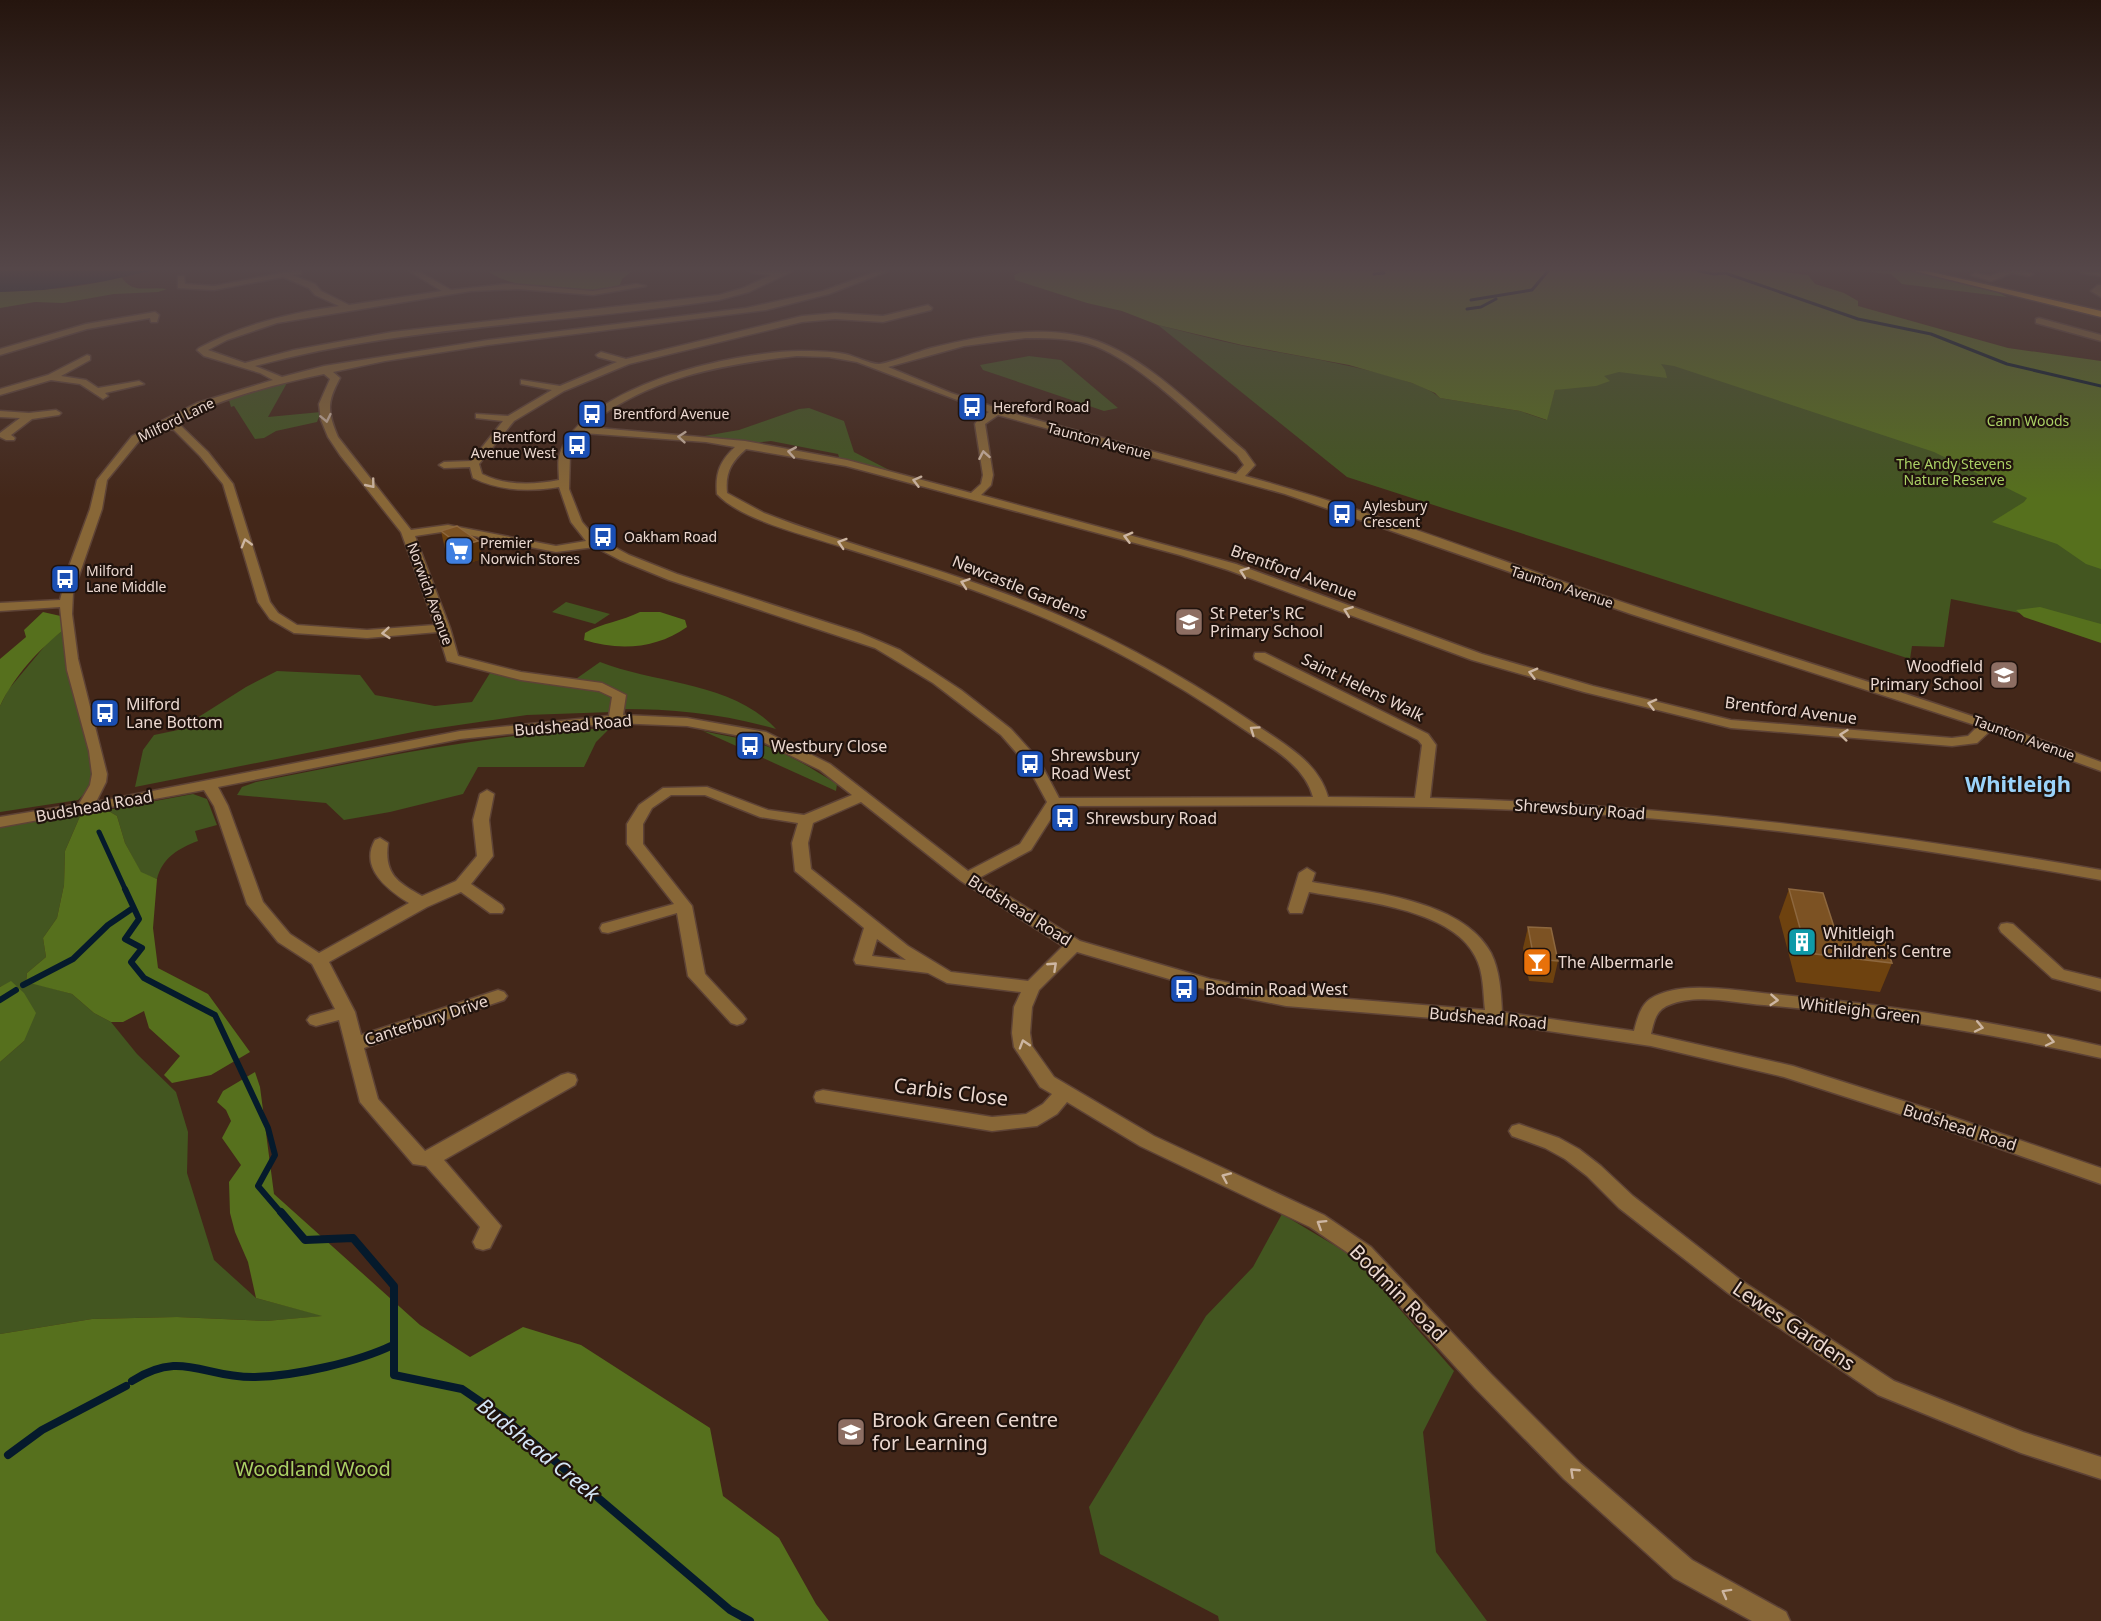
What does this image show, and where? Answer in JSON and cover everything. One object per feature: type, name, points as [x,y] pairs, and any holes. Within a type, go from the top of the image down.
[{"type":"street","points":[[0,352],[20,347]]},
{"type":"street","points":[[207,347],[202,350],[207,354],[246,365],[280,380]]},
{"type":"street","points":[[246,365],[321,347]]},
{"type":"street","name":"Milford Lane","points":[[85,808],[100,780],[92,734],[78,691],[66,603],[78,558],[97,508],[102,479],[121,450],[134,439],[194,408],[280,380],[324,369],[458,347]]},
{"type":"street","points":[[444,465],[474,464],[510,419],[561,389],[626,362],[689,347]]},
{"type":"street","points":[[881,366],[954,347]]},
{"type":"street","points":[[1106,347],[1136,364],[1241,453],[1250,465],[1238,478]]},
{"type":"street","name":"Taunton Avenue","points":[[562,483],[564,460],[570,444],[580,430],[605,409],[651,384],[679,374],[767,355],[830,354],[881,366],[997,412],[1238,478],[1352,512],[1537,579],[1986,724],[2101,767]]},
{"type":"street","points":[[601,355],[626,362]]},
{"type":"street","points":[[0,392],[51,377],[82,358],[98,360]]},
{"type":"street","name":"Norwich Avenue","points":[[324,369],[334,378],[324,402],[325,419],[333,440],[391,507],[408,534],[420,571],[444,628],[452,658],[521,676],[602,687],[619,695],[615,719]]},
{"type":"street","points":[[51,377],[83,382],[100,393],[139,384]]},
{"type":"street","points":[[524,382],[561,389]]},
{"type":"street","points":[[974,496],[986,485],[988,476],[980,424],[997,412]]},
{"type":"street","points":[[0,414],[29,416],[56,413]]},
{"type":"street","points":[[10,438],[4,435],[29,416]]},
{"type":"street","points":[[479,416],[510,419]]},
{"type":"street","points":[[161,425],[177,428],[204,454],[228,484],[264,602],[274,616],[294,629],[367,634],[444,628]]},
{"type":"street","name":"Brentford Avenue","points":[[580,430],[645,433],[745,444],[847,463],[1232,567],[1477,657],[1589,689],[1731,724],[1946,742],[1972,740],[1983,732],[1986,724]]},
{"type":"street","name":"Newcastle Gardens","points":[[745,444],[725,462],[720,479],[722,494],[740,507],[779,523],[966,583],[1029,607],[1153,666],[1221,706],[1301,765],[1316,782],[1320,800]]},
{"type":"street","points":[[474,464],[477,476],[489,483],[515,486],[562,483],[582,532],[597,543],[629,560],[686,581],[857,636],[902,656],[987,714],[1030,755],[1046,781],[1054,802],[1026,847],[967,878]]},
{"type":"street","points":[[408,534],[448,528],[556,549],[597,543]]},
{"type":"street","points":[[0,607],[66,603]]},
{"type":"street","name":"Saint Helens Walk","points":[[1260,656],[1423,737],[1429,745],[1422,801]]},
{"type":"street","name":"Budshead Road","points":[[0,822],[209,785],[460,735],[615,719],[687,722],[761,735],[825,767],[967,878],[1074,945],[1210,985],[1286,1000],[1494,1017],[1551,1024],[1641,1039],[1786,1071],[1925,1115],[2101,1176]]},
{"type":"street","points":[[209,785],[221,806],[255,904],[284,938],[319,960],[421,903],[462,885],[485,856],[481,820],[487,795]]},
{"type":"street","points":[[737,1019],[697,976],[684,906],[635,844],[635,824],[646,805],[668,791],[706,791],[765,814],[806,820],[861,797]]},
{"type":"street","name":"Shrewsbury Road","points":[[1054,802],[1320,800],[1422,801],[1537,806],[1694,817],[1847,835],[2101,874]]},
{"type":"street","points":[[806,820],[800,843],[803,871],[902,950],[947,977],[1032,987]]},
{"type":"street","points":[[380,843],[377,855],[387,882],[421,903]]},
{"type":"street","points":[[1296,909],[1305,880],[1426,911],[1452,922],[1471,936],[1483,953],[1488,970],[1494,1017]]},
{"type":"street","points":[[462,885],[495,909]]},
{"type":"street","points":[[608,928],[684,906]]},
{"type":"street","points":[[873,927],[862,960],[932,968]]},
{"type":"street","points":[[2007,928],[2058,974],[2101,985]]},
{"type":"street","name":"Bodmin Road","points":[[1074,945],[1032,987],[1023,1006],[1021,1018],[1023,1047],[1047,1082],[1148,1142],[1317,1221],[1364,1252],[1483,1380],[1572,1471],[1683,1569],[1778,1621]]},
{"type":"street","name":"Canterbury Drive","points":[[319,960],[346,1012],[369,1102],[420,1159],[431,1158],[491,1226],[483,1242]]},
{"type":"street","name":"Whitleigh Green","points":[[1641,1039],[1648,1011],[1658,1002],[1678,995],[1716,996],[1845,1006],[1954,1021],[2101,1052]]},
{"type":"street","name":"Canterbury Drive","points":[[355,1044],[498,996]]},
{"type":"street","points":[[316,1020],[346,1012]]},
{"type":"street","points":[[431,1158],[568,1080]]},
{"type":"street","name":"Carbis Close","points":[[823,1097],[992,1124],[1030,1121],[1050,1109],[1064,1093]]},
{"type":"street","name":"Lewes Gardens","points":[[1519,1131],[1552,1143],[1572,1154],[1594,1171],[1626,1202],[1735,1287],[1886,1388],[2021,1442],[2101,1468]]},
{"type":"green space","points":[[1185,347],[1248,347],[1317,359],[1406,381],[1427,389],[1440,398],[1520,411],[1546,420],[1555,390],[1565,388],[1397,347],[1755,347],[2101,386],[2101,634],[2048,619],[1951,599],[1944,647],[1912,646],[1910,659],[1347,477]]},
{"type":"green space","name":"Cann Woods","points":[[1251,347],[2003,347],[2101,361],[2101,569],[2086,564],[2057,544],[1992,522],[2027,498],[1934,452],[1674,366],[1661,364],[1667,378],[1619,372],[1604,376],[1610,381],[1596,386],[1555,390],[1547,420],[1520,411],[1440,398],[1435,393],[1412,383],[1349,365]]},
{"type":"green space","points":[[1029,356],[1061,360],[1118,408],[1104,411],[983,370],[980,365]]},
{"type":"green space","points":[[279,381],[287,383],[268,417],[321,412],[317,422],[276,431],[264,438],[255,439],[234,406],[231,407],[228,397]]},
{"type":"green space","points":[[809,408],[844,421],[854,452],[897,474],[840,460],[838,454],[771,441],[754,443],[704,436],[739,430],[799,409]]},
{"type":"green space","points":[[566,602],[610,614],[595,624],[552,612]]},
{"type":"green space","points":[[2040,607],[2101,624],[2101,643],[2024,617],[2016,610]]},
{"type":"green space","points":[[43,612],[65,617],[66,628],[28,663],[0,706],[0,659],[26,637],[24,630]]},
{"type":"green space","points":[[640,612],[660,612],[685,620],[687,627],[663,640],[637,646],[610,646],[584,640],[585,633]]},
{"type":"green space","points":[[66,628],[88,743],[92,774],[90,788],[78,800],[0,812],[0,706],[8,690],[49,641]]},
{"type":"green space","points":[[600,662],[716,693],[758,714],[776,729],[699,713],[622,709],[623,694],[573,681]]},
{"type":"green space","points":[[277,671],[360,675],[375,695],[435,706],[472,702],[490,673],[600,689],[615,696],[612,712],[527,715],[418,731],[135,787],[143,750],[154,735],[178,730],[246,687]]},
{"type":"green space","points":[[610,728],[596,742],[584,767],[478,767],[463,794],[390,812],[344,820],[326,803],[237,795],[242,787],[256,782],[388,756],[521,735]]},
{"type":"green space","points":[[703,731],[765,745],[797,760],[837,784],[836,791]]},
{"type":"green space","points":[[193,794],[207,799],[217,825],[195,831],[198,841],[172,855],[163,865],[157,879],[141,873],[125,843],[117,816],[107,810]]},
{"type":"green space","points":[[107,810],[117,816],[125,843],[141,872],[157,879],[153,928],[158,968],[208,994],[250,1052],[211,1075],[172,1083],[164,1075],[180,1056],[149,1028],[144,1011],[123,1022],[111,1022],[94,1013],[72,994],[26,982],[27,973],[46,957],[43,938],[57,918],[64,885],[65,851],[81,814]]},
{"type":"green space","points":[[81,814],[65,851],[64,885],[57,918],[43,938],[46,957],[27,973],[26,981],[72,994],[94,1013],[111,1022],[137,1054],[176,1092],[188,1132],[187,1173],[214,1260],[256,1298],[324,1316],[266,1321],[177,1317],[92,1319],[0,1334],[0,1062],[24,1041],[11,982],[0,987],[0,827]]},
{"type":"green space","points":[[11,981],[24,993],[36,1013],[24,1041],[0,1062],[0,987]]},
{"type":"green space","name":"Woodland Wood","points":[[255,1072],[260,1087],[274,1194],[420,1325],[470,1357],[523,1327],[581,1345],[710,1428],[723,1496],[779,1538],[816,1604],[829,1621],[0,1621],[0,1334],[92,1319],[177,1317],[266,1321],[322,1316],[256,1298],[248,1262],[235,1232],[230,1213],[229,1182],[241,1165],[222,1138],[231,1121],[226,1110],[217,1102],[223,1091]]},
{"type":"green space","points":[[1282,1214],[1354,1257],[1454,1371],[1423,1432],[1436,1552],[1487,1621],[1219,1621],[1218,1616],[1100,1554],[1089,1507],[1206,1316],[1253,1267]]},
{"type":"building","points":[[457,526],[478,541],[461,546],[441,531]]},
{"type":"building","points":[[1789,889],[1823,893],[1836,933],[1884,939],[1892,963],[1807,953]]},
{"type":"building","points":[[1528,927],[1551,928],[1558,961],[1534,959]]},
{"type":"waterway","points":[[1963,347],[2007,364],[2101,386]]},
{"type":"waterway","name":"Budshead Creek","points":[[99,832],[126,891]]},
{"type":"waterway","name":"Budshead Creek","points":[[125,889],[139,919],[125,939],[142,948],[131,962],[144,978],[215,1015],[268,1128],[275,1155],[258,1186],[282,1214]]},
{"type":"waterway","points":[[23,985],[73,959],[108,925],[133,908]]},
{"type":"waterway","points":[[0,1000],[16,990]]},
{"type":"waterway","name":"Budshead Creek","points":[[281,1212],[305,1240],[353,1238],[394,1286],[394,1375],[462,1389],[503,1417],[730,1610],[750,1621]]},
{"type":"waterway","points":[[132,1381],[165,1367],[179,1366],[237,1376],[289,1374],[345,1362],[393,1345]]},
{"type":"waterway","points":[[8,1455],[42,1430],[126,1386]]},
{"type":"place","name":"Hereford Road","points":[[972,407]]},
{"type":"place","name":"Brentford Avenue","points":[[592,414]]},
{"type":"place","name":"Brentford Avenue West","points":[[577,445]]},
{"type":"place","name":"Aylesbury Crescent","points":[[1342,514]]},
{"type":"place","name":"Oakham Road","points":[[603,537]]},
{"type":"place","name":"Premier Norwich Stores","points":[[459,551]]},
{"type":"place","name":"Milford Lane Middle","points":[[65,579]]},
{"type":"place","name":"St Peter's RC Primary School","points":[[1189,622]]},
{"type":"place","name":"Woodfield Primary School","points":[[2004,675]]},
{"type":"place","name":"Milford Lane Bottom","points":[[105,713]]},
{"type":"place","name":"Westbury Close","points":[[750,746]]},
{"type":"place","name":"Shrewsbury Road West","points":[[1030,764]]},
{"type":"place","name":"Shrewsbury Road","points":[[1065,818]]},
{"type":"place","name":"Whitleigh Children's Centre","points":[[1802,942]]},
{"type":"place","name":"The Albermarle","points":[[1537,962]]},
{"type":"place","name":"Bodmin Road West","points":[[1184,989]]},
{"type":"place","name":"Brook Green Centre for Learning","points":[[851,1432]]},
{"type":"district","name":"Whitleigh","points":[[2018,784]]},
{"type":"park label","name":"The Andy Stevens Nature Reserve","points":[[1954,472]]}]
